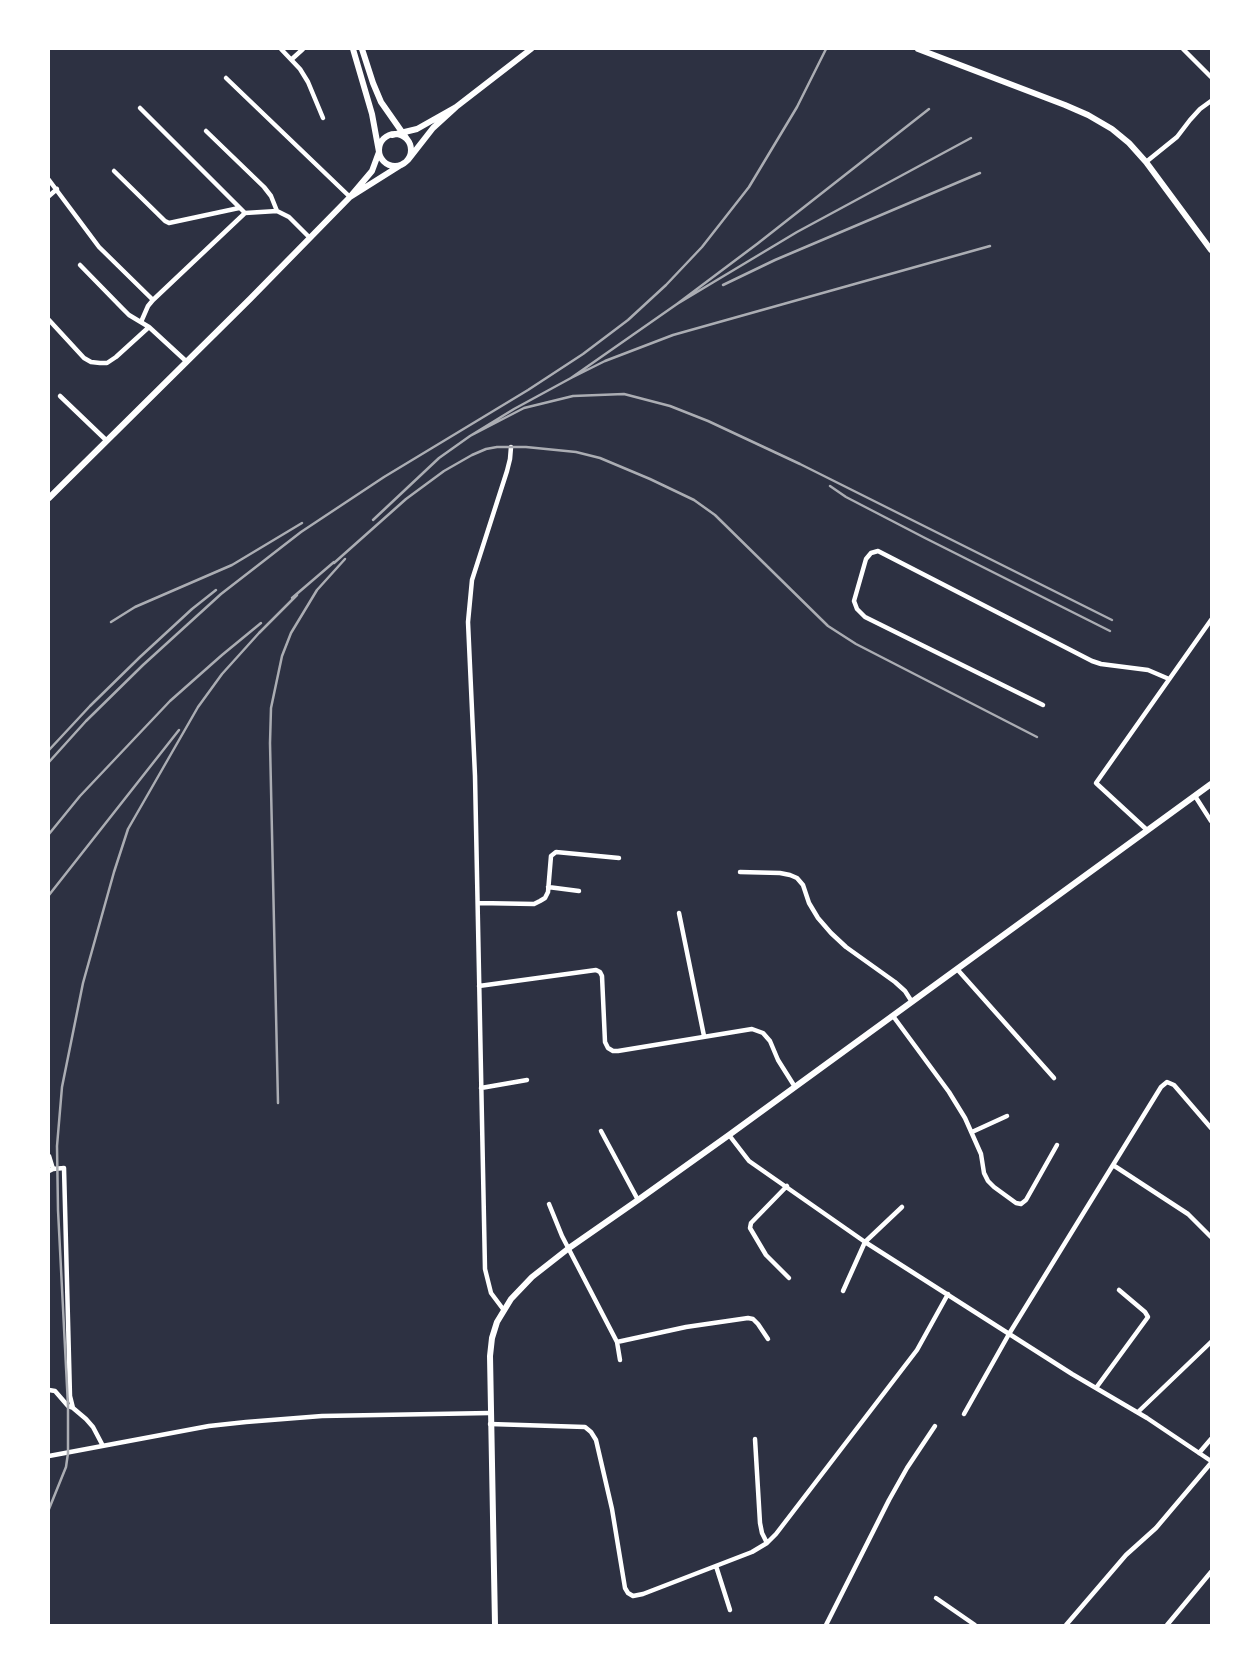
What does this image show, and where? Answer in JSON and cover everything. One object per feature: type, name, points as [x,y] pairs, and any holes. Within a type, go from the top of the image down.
[{"type":"main road","points":[[353,49],[370,107],[380,156],[386,164],[395,166],[406,162],[411,151],[409,142],[379,98],[362,49]]},
{"type":"main road","points":[[49,498],[350,197],[372,171],[384,139],[429,124],[456,106],[530,49]]},
{"type":"main road","points":[[918,49],[1100,121],[1121,136],[1146,162],[1211,250]]},
{"type":"main road","points":[[350,197],[406,162],[433,128],[456,106]]},
{"type":"main road","points":[[392,135],[402,136],[409,142]]},
{"type":"main road","points":[[495,1625],[490,1356],[495,1330],[503,1309],[532,1277],[568,1248],[729,1135],[1211,784]]},
{"type":"street","points":[[281,49],[292,59],[308,82],[323,118]]},
{"type":"street","points":[[292,59],[303,49]]},
{"type":"street","points":[[1183,49],[1211,77]]},
{"type":"street","points":[[226,78],[350,197]]},
{"type":"street","points":[[1146,162],[1177,137],[1200,109],[1211,101]]},
{"type":"street","points":[[140,108],[245,213]]},
{"type":"street","points":[[206,131],[272,196],[277,211]]},
{"type":"street","points":[[114,171],[169,223],[240,208]]},
{"type":"street","points":[[49,180],[98,247],[154,300]]},
{"type":"street","points":[[49,196],[57,190]]},
{"type":"street","points":[[141,322],[148,306],[245,213],[277,211],[289,217],[310,238]]},
{"type":"street","points":[[80,265],[122,308],[149,327],[187,362]]},
{"type":"street","points":[[49,320],[84,358],[91,362],[100,363],[107,362],[116,357],[149,327]]},
{"type":"street","points":[[60,396],[107,441]]},
{"type":"street","points":[[503,1309],[491,1293],[486,1270],[475,776],[468,603],[476,565],[507,471],[511,447]]},
{"type":"street","points":[[1043,705],[865,618],[857,609],[854,601],[866,559],[871,553],[878,551],[1092,661],[1101,664],[1148,670],[1169,679]]},
{"type":"street","points":[[1147,830],[1096,783],[1211,620]]},
{"type":"street","points":[[1195,796],[1211,821]]},
{"type":"street","points":[[478,903],[534,904],[545,898],[552,856],[556,852],[619,858]]},
{"type":"street","points":[[740,872],[780,873],[797,878],[803,885],[809,903],[818,918],[830,933],[846,947],[895,982],[905,991],[912,1002]]},
{"type":"street","points":[[548,887],[579,891]]},
{"type":"street","points":[[679,912],[704,1036]]},
{"type":"street","points":[[480,986],[596,970],[602,976],[605,1042],[608,1048],[613,1051],[752,1029],[762,1032],[770,1041],[778,1060],[795,1087]]},
{"type":"street","points":[[956,970],[1054,1078]]},
{"type":"street","points":[[893,1016],[949,1092],[965,1118],[981,1154],[984,1172],[988,1181],[1016,1203],[1021,1204],[1026,1200],[1057,1145]]},
{"type":"street","points":[[482,1088],[527,1080]]},
{"type":"street","points":[[964,1414],[1009,1334],[1161,1087],[1167,1082],[1174,1085],[1211,1128]]},
{"type":"street","points":[[972,1132],[1007,1116]]},
{"type":"street","points":[[601,1131],[638,1200]]},
{"type":"street","points":[[729,1135],[749,1161],[865,1242],[1009,1334],[1138,1412],[1211,1462],[1156,1528],[1126,1554],[1066,1625]]},
{"type":"street","points":[[49,1156],[51,1170],[64,1168],[70,1396],[73,1408]]},
{"type":"street","points":[[1113,1165],[1188,1214],[1211,1237]]},
{"type":"street","points":[[787,1186],[751,1224],[750,1228],[766,1255],[789,1278]]},
{"type":"street","points":[[548,1204],[568,1248],[617,1342],[620,1360]]},
{"type":"street","points":[[843,1291],[865,1242],[902,1207]]},
{"type":"street","points":[[1096,1388],[1148,1317],[1145,1312],[1119,1290]]},
{"type":"street","points":[[490,1424],[585,1427],[591,1432],[596,1440],[612,1509],[624,1588],[633,1596],[643,1594],[752,1552],[776,1534],[916,1350],[948,1294]]},
{"type":"street","points":[[617,1342],[686,1326],[748,1318],[758,1324],[768,1339]]},
{"type":"street","points":[[1138,1412],[1211,1342]]},
{"type":"street","points":[[49,1390],[55,1391],[68,1406],[73,1408],[93,1427],[103,1446]]},
{"type":"street","points":[[49,1456],[209,1426],[262,1420],[322,1416],[490,1413]]},
{"type":"street","points":[[826,1625],[889,1500],[907,1468],[936,1426]]},
{"type":"street","points":[[1199,1453],[1211,1439]]},
{"type":"street","points":[[756,1440],[760,1523],[762,1533],[767,1542]]},
{"type":"street","points":[[716,1566],[730,1610]]},
{"type":"street","points":[[1167,1625],[1211,1572]]},
{"type":"street","points":[[936,1598],[975,1625]]},
{"type":"railway","points":[[49,762],[86,721],[143,665],[221,594],[301,532],[384,477],[528,390],[583,354],[628,320],[666,285],[702,247],[749,187],[797,107],[826,49]]},
{"type":"railway","points":[[929,109],[757,244],[677,304],[797,232],[971,138]]},
{"type":"railway","points":[[723,285],[775,260],[980,173]]},
{"type":"railway","points":[[677,304],[571,378],[605,361],[673,335],[990,246]]},
{"type":"railway","points":[[571,378],[514,409],[470,436],[524,408],[573,396],[624,394],[670,406],[708,421],[800,464],[1112,620]]},
{"type":"railway","points":[[373,520],[439,458],[470,436]]},
{"type":"railway","points":[[334,563],[406,499],[444,471],[472,455],[497,447],[526,447],[576,452],[600,458],[694,500],[715,515],[828,626],[856,644],[1037,737]]},
{"type":"railway","points":[[830,486],[846,497],[925,538],[1110,631]]},
{"type":"railway","points":[[111,622],[135,607],[232,565],[302,523]]},
{"type":"railway","points":[[278,1103],[270,743],[271,708],[282,656],[291,633],[317,590],[345,559]]},
{"type":"railway","points":[[292,598],[334,562]]},
{"type":"railway","points":[[49,750],[140,657],[192,609],[216,590]]},
{"type":"railway","points":[[49,1509],[66,1467],[68,1453],[68,1406],[58,1210],[57,1146],[62,1087],[83,983],[128,829],[198,707],[222,674],[297,595]]},
{"type":"railway","points":[[49,834],[80,796],[170,701],[261,623]]},
{"type":"railway","points":[[49,895],[179,730]]}]
